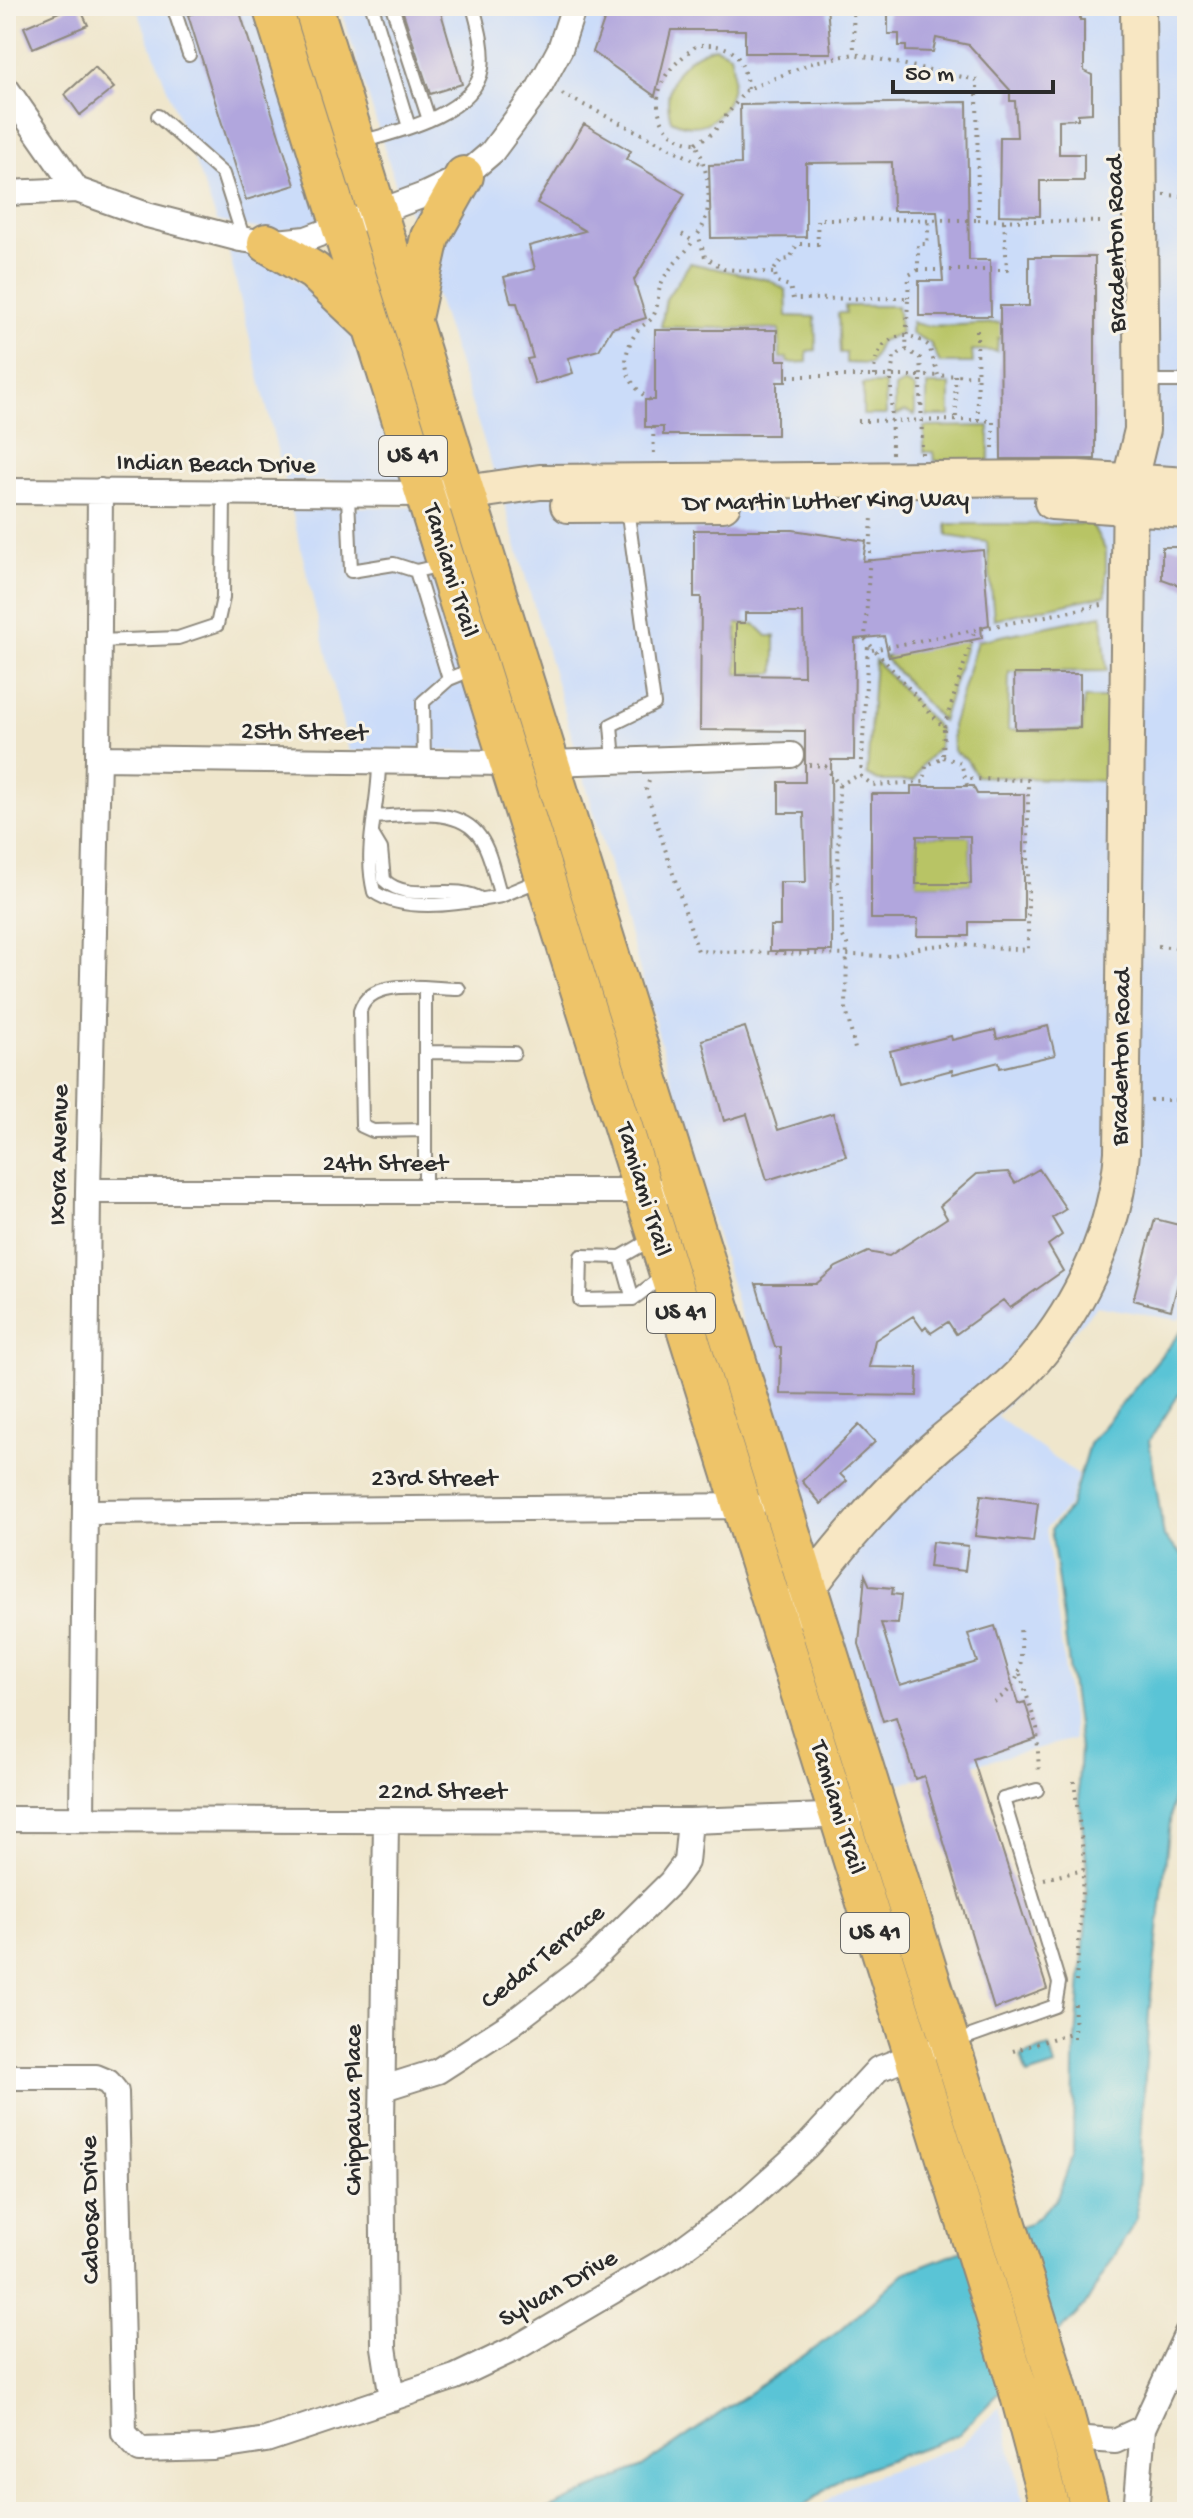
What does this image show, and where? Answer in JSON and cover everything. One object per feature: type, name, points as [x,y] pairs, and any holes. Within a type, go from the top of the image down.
[{"type":"main road","name":"Tamiami Trail","points":[[272,6],[425,494],[431,567],[471,677],[509,763],[1018,2388],[1051,2512]]},
{"type":"main road","name":"Tamiami Trail","points":[[313,6],[1051,2365],[1091,2512]]},
{"type":"main road","points":[[411,321],[430,237],[464,176]]},
{"type":"main road","points":[[256,242],[314,271],[372,326]]},
{"type":"main road","points":[[471,677],[520,735],[549,763]]},
{"type":"main road","points":[[509,763],[534,778],[571,834]]},
{"type":"street","points":[[6,193],[77,190],[170,222],[256,242],[306,239],[378,213],[464,176],[506,135],[541,84],[560,49],[574,6]]},
{"type":"street","name":"Bradenton Road","points":[[1115,6],[1119,433],[1130,493]]},
{"type":"street","name":"Bradenton Road","points":[[783,1640],[807,1589],[914,1467],[1006,1390],[1033,1361],[1078,1296],[1110,1219],[1122,1152],[1130,493],[1142,430],[1138,6]]},
{"type":"street","points":[[6,88],[77,190]]},
{"type":"street","name":"Dr Martin Luther King Way","points":[[425,494],[465,493],[540,482],[1130,493],[1187,511]]},
{"type":"street","name":"Dr Martin Luther King Way","points":[[465,493],[544,505],[993,501],[1130,493],[1187,485]]},
{"type":"street","name":"Indian Beach Drive","points":[[6,491],[348,496],[425,494]]},
{"type":"street","name":"Ixora Avenue","points":[[82,1819],[88,1512],[88,1191],[98,758],[100,491]]},
{"type":"street","points":[[549,763],[791,755]]},
{"type":"street","name":"25th Street","points":[[98,758],[509,763]]},
{"type":"street","name":"24th Street","points":[[88,1191],[683,1191]]},
{"type":"street","name":"23rd Street","points":[[88,1512],[782,1506]]},
{"type":"street","name":"Bradenton Road","points":[[826,1650],[828,1615],[854,1534]]},
{"type":"street","name":"22nd Street","points":[[6,1819],[690,1821],[878,1814]]},
{"type":"street","name":"Chippawa Place","points":[[386,1821],[384,2347],[392,2399]]},
{"type":"street","name":"Cedar Terrace","points":[[384,2088],[438,2071],[511,2024],[584,1968],[671,1882],[686,1862],[690,1821]]},
{"type":"street","name":"Sylvan Drive","points":[[130,2443],[140,2450],[240,2444],[327,2422],[455,2377],[516,2348],[674,2255],[744,2203],[807,2146],[878,2069],[951,2043]]},
{"type":"street","name":"Caloosa Drive","points":[[6,2077],[96,2077],[108,2082],[116,2092],[122,2419],[130,2443]]},
{"type":"street","points":[[1136,2512],[1143,2428],[1187,2333]]},
{"type":"street","points":[[1073,2438],[1115,2441],[1143,2428]]},
{"type":"lane","points":[[173,6],[189,55]]},
{"type":"lane","points":[[372,6],[409,127]]},
{"type":"lane","points":[[392,6],[429,120]]},
{"type":"lane","points":[[356,143],[429,120],[463,100],[482,70],[481,40],[473,6]]},
{"type":"lane","points":[[158,116],[223,174],[256,242]]},
{"type":"lane","points":[[1142,381],[1187,381]]},
{"type":"lane","points":[[99,641],[178,638],[217,625],[223,598],[224,493]]},
{"type":"lane","points":[[348,496],[351,571],[394,564],[431,567]]},
{"type":"lane","points":[[614,760],[611,725],[654,704],[627,505]]},
{"type":"lane","points":[[424,763],[423,702],[471,677]]},
{"type":"lane","points":[[379,763],[379,797],[368,845],[369,872],[374,892],[395,903],[482,900],[501,896],[545,878]]},
{"type":"lane","points":[[374,817],[441,814],[460,822],[480,836],[501,896]]},
{"type":"lane","points":[[425,989],[425,1193]]},
{"type":"lane","points":[[425,1130],[373,1131],[362,1126],[359,1021],[362,1002],[374,992],[459,989]]},
{"type":"lane","points":[[425,1052],[514,1053]]},
{"type":"lane","points":[[633,1299],[580,1300],[581,1256],[662,1254]]},
{"type":"lane","points":[[633,1299],[662,1254]]},
{"type":"lane","points":[[621,1257],[633,1299]]},
{"type":"lane","points":[[951,2043],[1055,2006],[1059,1983],[1026,1883],[1003,1799],[1037,1790]]},
{"type":"path","points":[[853,6],[854,54]]},
{"type":"path","points":[[748,89],[745,70],[735,53],[722,44],[697,45],[673,67],[658,95],[660,116],[667,133],[680,142],[696,143],[712,134],[748,89],[814,62],[854,54],[977,80],[978,220]]},
{"type":"path","points":[[541,84],[706,166]]},
{"type":"path","points":[[650,400],[634,389],[627,374],[629,349],[658,305],[661,283],[707,221],[706,166],[696,143]]},
{"type":"path","points":[[1158,195],[1187,196]]},
{"type":"path","points":[[908,298],[793,299],[790,286],[777,282],[774,273],[778,263],[790,259],[797,244],[818,244],[817,219],[1102,222]]},
{"type":"path","points":[[918,270],[918,244],[927,244],[929,219]]},
{"type":"path","points":[[906,350],[909,275],[918,270],[1007,270],[1004,220]]},
{"type":"path","points":[[680,233],[693,241]]},
{"type":"path","points":[[698,234],[705,257],[724,269],[774,273]]},
{"type":"path","points":[[977,329],[978,420]]},
{"type":"path","points":[[874,376],[874,362],[883,344],[905,335],[929,346],[938,376]]},
{"type":"path","points":[[906,350],[920,358],[922,468]]},
{"type":"path","points":[[892,457],[891,376],[894,356],[906,350]]},
{"type":"path","points":[[955,375],[956,420]]},
{"type":"path","points":[[788,376],[978,375]]},
{"type":"path","points":[[858,421],[993,421],[993,457]]},
{"type":"path","points":[[653,427],[653,469]]},
{"type":"path","points":[[872,517],[865,639],[944,728]]},
{"type":"path","points":[[872,650],[1111,603]]},
{"type":"path","points":[[943,757],[944,728],[975,630]]},
{"type":"path","points":[[861,777],[868,645]]},
{"type":"path","points":[[791,755],[800,765],[825,766],[839,785],[838,883],[846,955],[846,1009],[855,1049]]},
{"type":"path","points":[[649,759],[649,769],[654,771],[646,790],[698,951],[890,956],[923,947],[952,944],[1028,950],[1028,780],[967,782],[961,763],[943,757],[926,766],[924,782],[873,785],[861,777]]},
{"type":"path","points":[[839,785],[861,777]]},
{"type":"path","points":[[1158,946],[1187,949]]},
{"type":"path","points":[[1148,1100],[1187,1100]]},
{"type":"path","points":[[1020,1627],[1020,1674],[1037,1728],[1041,1765],[1037,1790]]},
{"type":"path","points":[[994,1702],[1012,1691],[1020,1674]]},
{"type":"path","points":[[1013,2051],[1074,2035],[1084,1870],[1074,1781]]},
{"type":"path","points":[[1026,1883],[1084,1870]]},
{"type":"shaded area","points":[[136,6],[261,6],[327,218],[303,227],[270,231],[217,221]]},
{"type":"shaded area","points":[[340,6],[1187,6],[1187,1312],[1179,1320],[1097,1306],[996,1416],[1078,1475],[1068,1507],[1046,1528],[1074,1739],[898,1784],[812,1563],[504,503],[402,191],[398,192]]},
{"type":"shaded area","points":[[228,249],[265,256],[362,333],[409,482],[285,482]]},
{"type":"shaded area","points":[[291,507],[417,507],[493,751],[349,751]]},
{"type":"shaded area","points":[[1000,2406],[1026,2512],[812,2512],[849,2485],[961,2445]]},
{"type":"green space","points":[[715,47],[730,54],[733,69],[729,98],[722,110],[713,120],[701,125],[671,120],[669,95],[676,73],[693,57]]},
{"type":"green space","points":[[690,263],[769,280],[786,290],[787,316],[815,317],[816,350],[807,351],[807,362],[788,363],[787,358],[780,358],[779,329],[661,327],[666,299]]},
{"type":"green space","points":[[845,306],[897,306],[901,333],[881,341],[870,364],[846,363],[846,353],[840,353],[838,313],[846,313]]},
{"type":"green space","points":[[912,322],[942,326],[1008,323],[1009,338],[998,338],[997,351],[972,350],[973,363],[940,363],[930,343],[911,333]]},
{"type":"green space","points":[[904,383],[915,388],[915,415],[905,411],[895,416],[895,388]]},
{"type":"green space","points":[[863,384],[885,384],[886,415],[863,415]]},
{"type":"green space","points":[[927,385],[950,385],[950,416],[927,416]]},
{"type":"green space","points":[[989,426],[989,461],[934,461],[933,452],[924,452],[924,427]]},
{"type":"green space","points":[[947,524],[1092,524],[1106,551],[1106,595],[994,619],[987,542],[948,536]]},
{"type":"green space","points":[[1102,615],[1107,671],[1009,672],[1008,730],[1082,731],[1084,698],[1107,698],[1106,781],[977,776],[966,759],[953,751],[952,726],[977,641]]},
{"type":"green space","points":[[725,624],[755,624],[767,636],[775,636],[775,673],[737,674],[737,629],[711,628]]},
{"type":"green space","points":[[968,639],[942,721],[884,657]]},
{"type":"green space","points":[[875,660],[939,729],[939,747],[922,765],[914,781],[878,781],[867,775]]},
{"type":"green space","points":[[917,836],[970,836],[971,884],[916,884]]},
{"type":"water","points":[[1187,1324],[1187,1382],[1149,1441],[1164,1537],[1187,1560],[1187,1660],[1179,1671],[1175,1776],[1149,2013],[1136,2220],[1084,2307],[958,2435],[845,2476],[795,2512],[541,2512],[642,2467],[838,2332],[904,2273],[1029,2224],[1056,2200],[1073,2155],[1074,2062],[1086,1919],[1087,1868],[1078,1784],[1080,1748],[1051,1529],[1070,1508],[1089,1444]]},
{"type":"water","points":[[1049,2047],[1055,2066],[1027,2075],[1021,2056]]},
{"type":"building","points":[[79,6],[88,25],[33,48],[24,27]]},
{"type":"building","points":[[217,6],[238,6],[295,185],[246,200],[188,15]]},
{"type":"building","points":[[401,6],[439,6],[462,84],[430,94]]},
{"type":"building","points":[[609,6],[827,6],[831,53],[745,53],[745,30],[671,30],[655,96],[593,52]]},
{"type":"building","points":[[888,6],[1080,6],[1080,20],[1084,20],[1084,71],[1092,75],[1092,113],[1078,114],[1078,119],[1059,120],[1059,154],[1084,154],[1084,181],[1040,181],[1040,216],[999,215],[1000,137],[1017,137],[1015,101],[1010,101],[1010,90],[969,45],[936,38],[933,52],[906,51],[906,46],[899,46],[899,34],[888,34]]},
{"type":"building","points":[[95,67],[114,88],[80,115],[65,94]]},
{"type":"building","points":[[967,102],[969,260],[990,260],[991,316],[919,316],[919,281],[943,281],[937,211],[893,211],[892,162],[806,163],[806,237],[711,238],[709,165],[741,164],[740,105]]},
{"type":"building","points":[[584,124],[631,151],[626,159],[685,194],[634,280],[646,318],[612,328],[599,350],[568,358],[573,373],[535,384],[527,359],[533,358],[517,303],[511,303],[504,277],[535,269],[529,246],[585,231],[537,203]]},
{"type":"building","points":[[1029,257],[1095,257],[1095,459],[1001,459],[1000,306],[1029,306]]},
{"type":"building","points":[[655,330],[777,330],[777,360],[786,360],[786,382],[777,382],[777,435],[663,435],[663,427],[645,427],[645,400],[655,400]]},
{"type":"building","points":[[694,530],[793,530],[866,541],[863,561],[983,550],[989,625],[981,627],[982,638],[889,657],[884,636],[855,639],[854,760],[831,760],[832,951],[770,951],[770,926],[780,926],[780,882],[806,882],[804,813],[779,813],[779,782],[805,782],[805,731],[700,730],[701,597],[694,597]],"holes":[[[745,613],[803,613],[804,676],[736,675],[736,623],[745,623]]]},
{"type":"building","points":[[1162,547],[1187,547],[1187,588],[1162,579]]},
{"type":"building","points":[[1014,674],[1080,674],[1080,728],[1015,729]]},
{"type":"building","points":[[911,786],[973,786],[977,794],[1024,794],[1024,922],[969,922],[969,936],[917,936],[918,919],[871,919],[871,794],[911,794]],"holes":[[[917,836],[970,836],[971,884],[916,884]]]},
{"type":"building","points":[[1048,1026],[1055,1055],[1000,1068],[999,1062],[953,1074],[952,1070],[899,1084],[890,1051],[951,1036],[952,1040],[995,1030],[997,1039]]},
{"type":"building","points":[[745,1027],[778,1130],[833,1113],[846,1156],[767,1180],[747,1114],[724,1121],[702,1040]]},
{"type":"building","points":[[1039,1169],[1066,1209],[1052,1218],[1062,1235],[1048,1245],[1063,1271],[1010,1308],[1003,1300],[956,1334],[948,1322],[931,1333],[926,1327],[923,1330],[913,1316],[875,1340],[869,1367],[918,1368],[917,1396],[780,1394],[781,1347],[775,1347],[756,1284],[816,1284],[836,1267],[868,1252],[889,1256],[947,1218],[940,1206],[977,1174],[1008,1172],[1015,1183]]},
{"type":"building","points":[[1155,1219],[1187,1227],[1187,1278],[1180,1276],[1171,1310],[1133,1300]]},
{"type":"building","points":[[859,1425],[875,1442],[840,1474],[847,1481],[821,1504],[802,1481]]},
{"type":"building","points":[[981,1495],[1038,1503],[1033,1542],[975,1536]]},
{"type":"building","points":[[932,1542],[968,1546],[965,1571],[929,1567]]},
{"type":"building","points":[[865,1575],[870,1586],[893,1588],[892,1594],[901,1595],[898,1624],[881,1623],[900,1685],[977,1662],[968,1634],[995,1626],[1018,1704],[1025,1702],[1036,1738],[973,1759],[1047,1989],[994,2009],[924,1776],[915,1779],[896,1717],[883,1721],[859,1644]]}]
